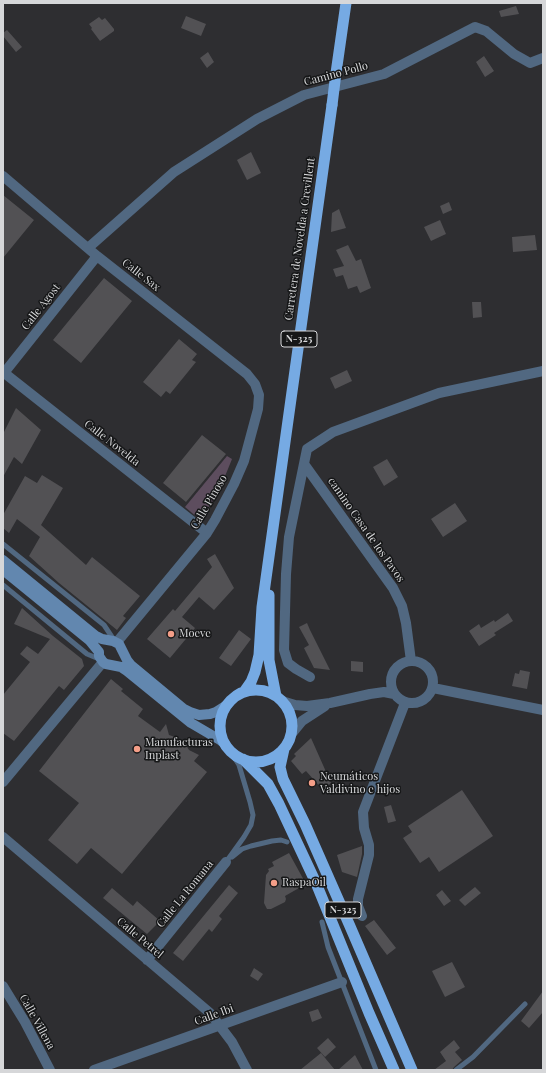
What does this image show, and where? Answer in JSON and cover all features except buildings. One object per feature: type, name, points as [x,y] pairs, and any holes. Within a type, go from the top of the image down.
[{"type":"highway","name":"Carretera de Novelda a Crevillent","points":[[267,574],[285,433],[346,3]]},
{"type":"highway","name":"N-325","points":[[227,705],[235,697],[244,692],[251,682],[255,672],[259,655],[262,607],[267,574]]},
{"type":"highway","name":"N-325","points":[[267,574],[270,628],[269,660],[279,698],[289,711],[292,720],[293,732],[284,749],[280,767],[283,779],[305,824],[412,1070]]},
{"type":"highway","points":[[244,692],[255,690],[266,691],[279,698]]},
{"type":"highway","points":[[227,705],[222,715],[220,725],[222,736],[228,748]]},
{"type":"highway","name":"N-325","points":[[228,748],[268,784],[279,804],[316,884],[394,1070]]},
{"type":"highway","points":[[243,760],[260,761],[268,759],[276,756],[284,749]]},
{"type":"main road","points":[[3,560],[96,636],[102,639],[114,641],[121,646],[123,653],[131,665],[184,709],[199,715],[210,714],[227,705]]},
{"type":"main road","points":[[3,570],[90,641],[101,658],[110,665],[114,665],[127,671],[191,723],[220,740],[228,748]]},
{"type":"main road","points":[[101,658],[102,644],[114,641]]},
{"type":"main road","points":[[114,665],[120,660],[123,653]]},
{"type":"street","name":"Camino Pollo","points":[[88,248],[174,172],[257,119],[304,95],[384,74],[475,27],[486,31],[514,54],[530,63],[543,58]]},
{"type":"street","name":"Calle Sax","points":[[3,176],[97,256],[247,374],[255,384],[259,395]]},
{"type":"street","name":"Calle Agost","points":[[3,373],[97,256]]},
{"type":"street","points":[[310,677],[288,663],[284,650],[286,574],[289,537],[307,449],[333,432],[439,393],[543,371]]},
{"type":"street","name":"Calle Novelda","points":[[3,373],[207,533]]},
{"type":"street","name":"Calle Pinoso","points":[[114,641],[207,533],[234,484],[244,461],[258,409],[259,395]]},
{"type":"street","name":"camino Casa de los Pavos","points":[[304,464],[393,588],[402,606],[406,623],[411,661]]},
{"type":"street","points":[[3,782],[101,658]]},
{"type":"street","points":[[411,661],[419,662],[426,666],[431,672],[434,680],[433,688],[430,694],[419,703],[412,704],[405,703],[394,694],[391,680],[397,667],[411,661]]},
{"type":"street","points":[[370,694],[391,680]]},
{"type":"street","points":[[433,688],[543,710]]},
{"type":"street","points":[[279,698],[295,706],[308,706],[384,692],[394,694]]},
{"type":"street","points":[[293,732],[302,720],[330,703]]},
{"type":"street","points":[[362,916],[358,906],[358,899],[369,855],[369,845],[364,828],[363,812],[405,703]]},
{"type":"street","name":"Calle Petrel","points":[[3,837],[210,1013],[232,1042],[247,1070]]},
{"type":"street","name":"Calle La Romana","points":[[147,960],[226,862]]},
{"type":"street","name":"Calle Ibi","points":[[94,1070],[342,982]]},
{"type":"street","name":"Calle Villena","points":[[3,986],[26,1022],[50,1070]]},
{"type":"lane","points":[[3,544],[104,625],[114,641]]},
{"type":"lane","points":[[3,586],[87,654],[101,658]]},
{"type":"lane","points":[[226,862],[248,831],[253,815],[239,765],[228,748]]},
{"type":"lane","points":[[226,862],[242,849],[251,846],[272,841],[281,840],[287,842]]},
{"type":"lane","points":[[322,922],[328,947],[376,1070]]},
{"type":"lane","points":[[456,1070],[474,1057],[525,1004]]},
{"type":"shaded area","points":[[227,456],[232,459],[219,491],[205,515],[198,518],[185,507]]},
{"type":"place","name":"Moeve","points":[[171,634]]},
{"type":"place","name":"Manufacturas Inplast","points":[[137,749]]},
{"type":"place","name":"Neumáticos Valdivino e hijos","points":[[312,783]]},
{"type":"place","name":"RaspaOil","points":[[274,883]]}]
